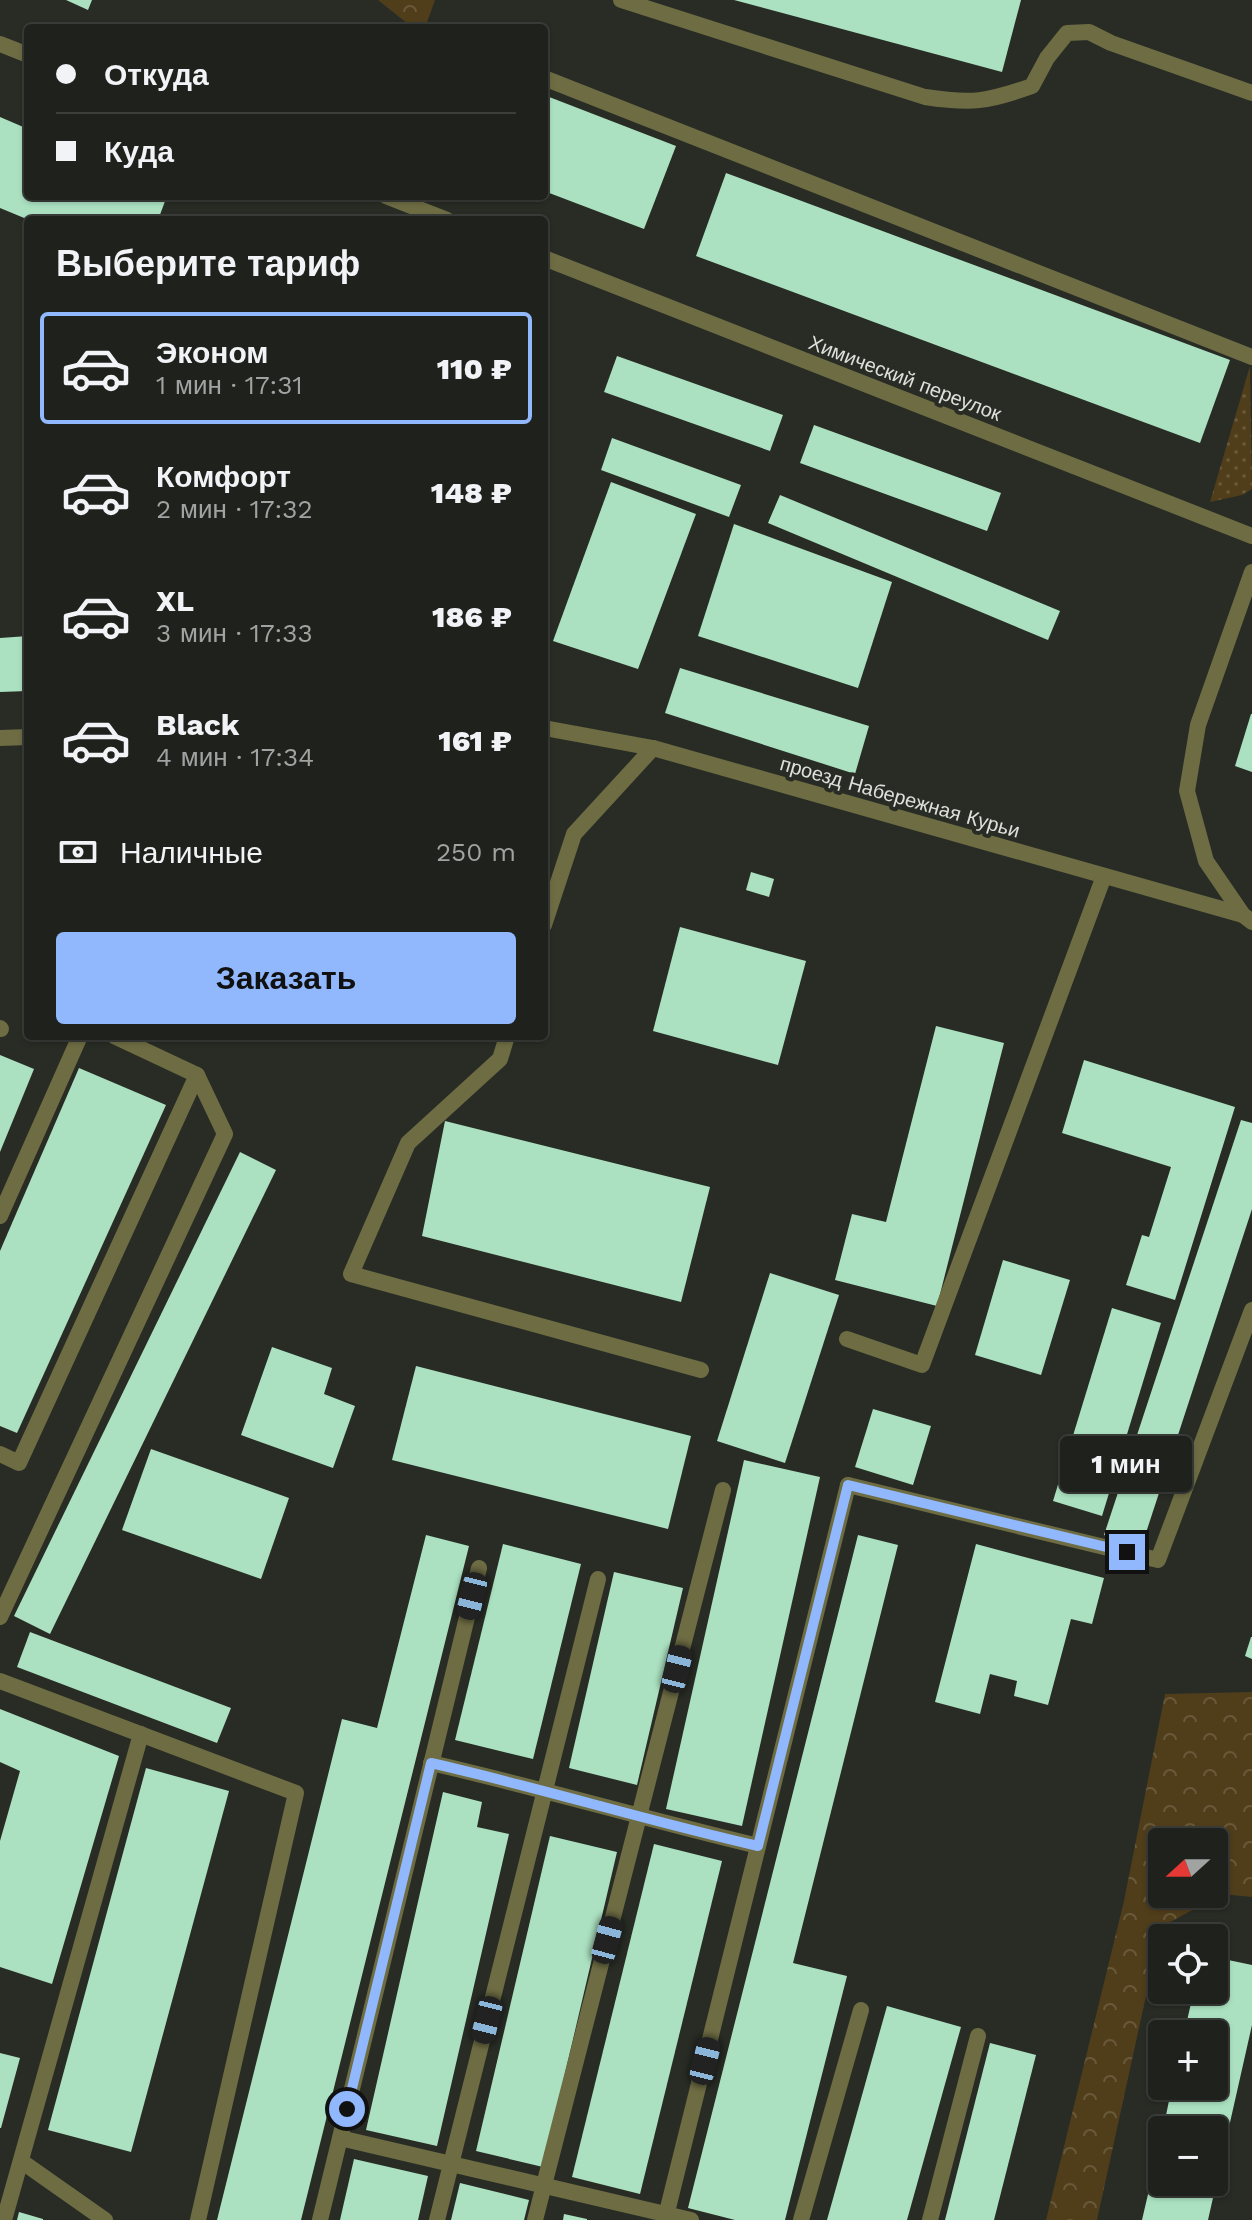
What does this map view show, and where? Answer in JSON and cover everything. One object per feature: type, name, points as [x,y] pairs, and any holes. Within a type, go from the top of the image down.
[{"type":"street","points":[[621,0],[925,97],[966,103],[999,97],[1032,86],[1047,58],[1067,33],[1089,32],[1111,43],[1252,93]]},
{"type":"street","points":[[0,44],[24,53]]},
{"type":"street","points":[[548,80],[1252,357]]},
{"type":"street","points":[[396,200],[437,216]]},
{"type":"street","name":"Химический переулок","points":[[548,260],[1252,536]]},
{"type":"street","points":[[1248,918],[1206,861],[1187,791],[1198,725],[1252,572]]},
{"type":"street","name":"проезд Набережная Курьи","points":[[548,729],[653,748],[1248,918]]},
{"type":"street","points":[[0,738],[24,737]]},
{"type":"street","points":[[548,913],[574,834],[653,748]]},
{"type":"street","points":[[847,1339],[922,1365],[1104,876]]},
{"type":"street","points":[[0,1216],[78,1040]]},
{"type":"street","points":[[0,1617],[225,1134],[197,1075],[123,1040]]},
{"type":"street","points":[[506,1040],[500,1059],[408,1143],[351,1274],[701,1370]]},
{"type":"street","points":[[0,1454],[19,1463],[197,1075]]},
{"type":"street","points":[[666,2217],[848,1485],[1158,1560],[1252,1310]]},
{"type":"street","points":[[535,2220],[723,1490]]},
{"type":"street","points":[[320,2220],[479,1568]]},
{"type":"street","points":[[437,2220],[598,1579]]},
{"type":"street","points":[[0,1681],[296,1793],[198,2220]]},
{"type":"street","points":[[4,2220],[141,1734]]},
{"type":"street","points":[[431,1763],[545,1789],[639,1818],[758,1846]]},
{"type":"street","points":[[801,2220],[861,2010]]},
{"type":"street","points":[[930,2220],[978,2036]]},
{"type":"street","points":[[340,2138],[666,2217],[691,2220]]},
{"type":"street","points":[[21,2161],[105,2220]]},
{"type":"green space","points":[[378,0],[435,0],[426,24],[408,24]]},
{"type":"green space","points":[[1250,366],[1252,489],[1242,495],[1210,502]]},
{"type":"green space","points":[[1252,1692],[1252,1897],[1228,1895],[1228,1828],[1148,1828],[1148,1908],[1196,1908],[1167,1924],[1148,1924],[1148,1987],[1097,2220],[1046,2220],[1124,1901],[1165,1694]]},
{"type":"building","points":[[66,0],[92,0],[88,10]]},
{"type":"building","points":[[734,0],[1021,0],[1002,72]]},
{"type":"building","points":[[548,97],[676,146],[644,229],[548,193]]},
{"type":"building","points":[[0,117],[24,127],[24,200],[166,200],[160,216],[24,218],[0,208]]},
{"type":"building","points":[[726,173],[1230,360],[1200,443],[696,256]]},
{"type":"building","points":[[617,356],[783,415],[770,451],[604,392]]},
{"type":"building","points":[[814,425],[1001,493],[987,531],[800,463]]},
{"type":"building","points":[[612,438],[741,485],[729,517],[601,470]]},
{"type":"building","points":[[611,482],[696,514],[638,669],[553,641]]},
{"type":"building","points":[[780,495],[1060,611],[1048,640],[768,523]]},
{"type":"building","points":[[734,524],[892,582],[858,688],[698,636]]},
{"type":"building","points":[[24,636],[24,691],[0,692],[0,638]]},
{"type":"building","points":[[680,668],[869,726],[855,774],[665,713]]},
{"type":"building","points":[[1252,714],[1252,772],[1235,766]]},
{"type":"building","points":[[751,872],[774,879],[769,897],[746,890]]},
{"type":"building","points":[[680,927],[806,961],[778,1065],[653,1031]]},
{"type":"building","points":[[936,1026],[1004,1043],[937,1306],[835,1280],[852,1214],[886,1222]]},
{"type":"building","points":[[0,1055],[34,1069],[0,1152]]},
{"type":"building","points":[[1084,1060],[1235,1107],[1175,1300],[1126,1285],[1142,1235],[1149,1237],[1171,1167],[1062,1133]]},
{"type":"building","points":[[79,1068],[166,1105],[17,1433],[0,1426],[0,1251]]},
{"type":"building","points":[[1241,1120],[1252,1123],[1252,1209],[1141,1548],[1104,1535]]},
{"type":"building","points":[[445,1121],[710,1187],[681,1302],[422,1236]]},
{"type":"building","points":[[240,1152],[276,1170],[50,1634],[14,1616]]},
{"type":"building","points":[[1003,1260],[1070,1280],[1041,1375],[975,1355]]},
{"type":"building","points":[[770,1273],[839,1295],[785,1463],[717,1441]]},
{"type":"building","points":[[1112,1308],[1161,1323],[1102,1516],[1053,1501]]},
{"type":"building","points":[[272,1347],[332,1368],[324,1394],[355,1406],[333,1468],[241,1435]]},
{"type":"building","points":[[416,1366],[691,1436],[668,1529],[392,1460]]},
{"type":"building","points":[[873,1409],[931,1426],[913,1485],[855,1467]]},
{"type":"building","points":[[151,1449],[289,1498],[261,1579],[122,1530]]},
{"type":"building","points":[[744,1460],[820,1477],[742,1826],[666,1809]]},
{"type":"building","points":[[426,1535],[469,1546],[301,2220],[217,2220],[342,1719],[377,1728]]},
{"type":"building","points":[[858,1535],[898,1545],[793,1963],[847,1976],[785,2220],[735,2220],[688,2208]]},
{"type":"building","points":[[503,1544],[581,1564],[533,1759],[455,1740]]},
{"type":"building","points":[[976,1544],[1104,1578],[1092,1624],[1071,1619],[1048,1705],[1014,1696],[1017,1681],[990,1674],[980,1714],[935,1702]]},
{"type":"building","points":[[614,1572],[683,1588],[637,1785],[569,1768]]},
{"type":"building","points":[[30,1632],[231,1708],[217,1743],[17,1667]]},
{"type":"building","points":[[1252,1637],[1252,1659],[1245,1656]]},
{"type":"building","points":[[0,1709],[119,1756],[52,1984],[0,1967],[0,1841],[20,1771],[0,1762]]},
{"type":"building","points":[[146,1768],[229,1791],[131,2152],[48,2130]]},
{"type":"building","points":[[443,1792],[482,1802],[477,1827],[509,1834],[437,2146],[366,2130]]},
{"type":"building","points":[[550,1836],[617,1852],[543,2167],[476,2151]]},
{"type":"building","points":[[654,1844],[722,1861],[640,2194],[572,2177]]},
{"type":"building","points":[[1228,1960],[1252,1965],[1252,2025],[1228,2131],[1228,2116],[1166,2116],[1169,2100],[1228,2100],[1228,2020],[1187,2020],[1191,2004],[1228,2004]]},
{"type":"building","points":[[887,2006],[961,2027],[907,2220],[827,2220]]},
{"type":"building","points":[[990,2043],[1036,2055],[994,2220],[945,2220]]},
{"type":"building","points":[[0,2053],[20,2058],[1,2128],[0,2128]]},
{"type":"building","points":[[354,2159],[428,2176],[418,2220],[340,2220]]},
{"type":"building","points":[[460,2183],[529,2200],[524,2220],[451,2220]]},
{"type":"building","points":[[1148,2194],[1213,2196],[1208,2220],[1142,2220]]},
{"type":"building","points":[[19,2212],[43,2219],[43,2220],[17,2220]]},
{"type":"building","points":[[564,2214],[587,2219],[587,2220],[563,2220]]},
{"type":"route","points":[[347,2109],[431,1763],[545,1789],[639,1818],[758,1846],[848,1485],[1127,1552]]}]
